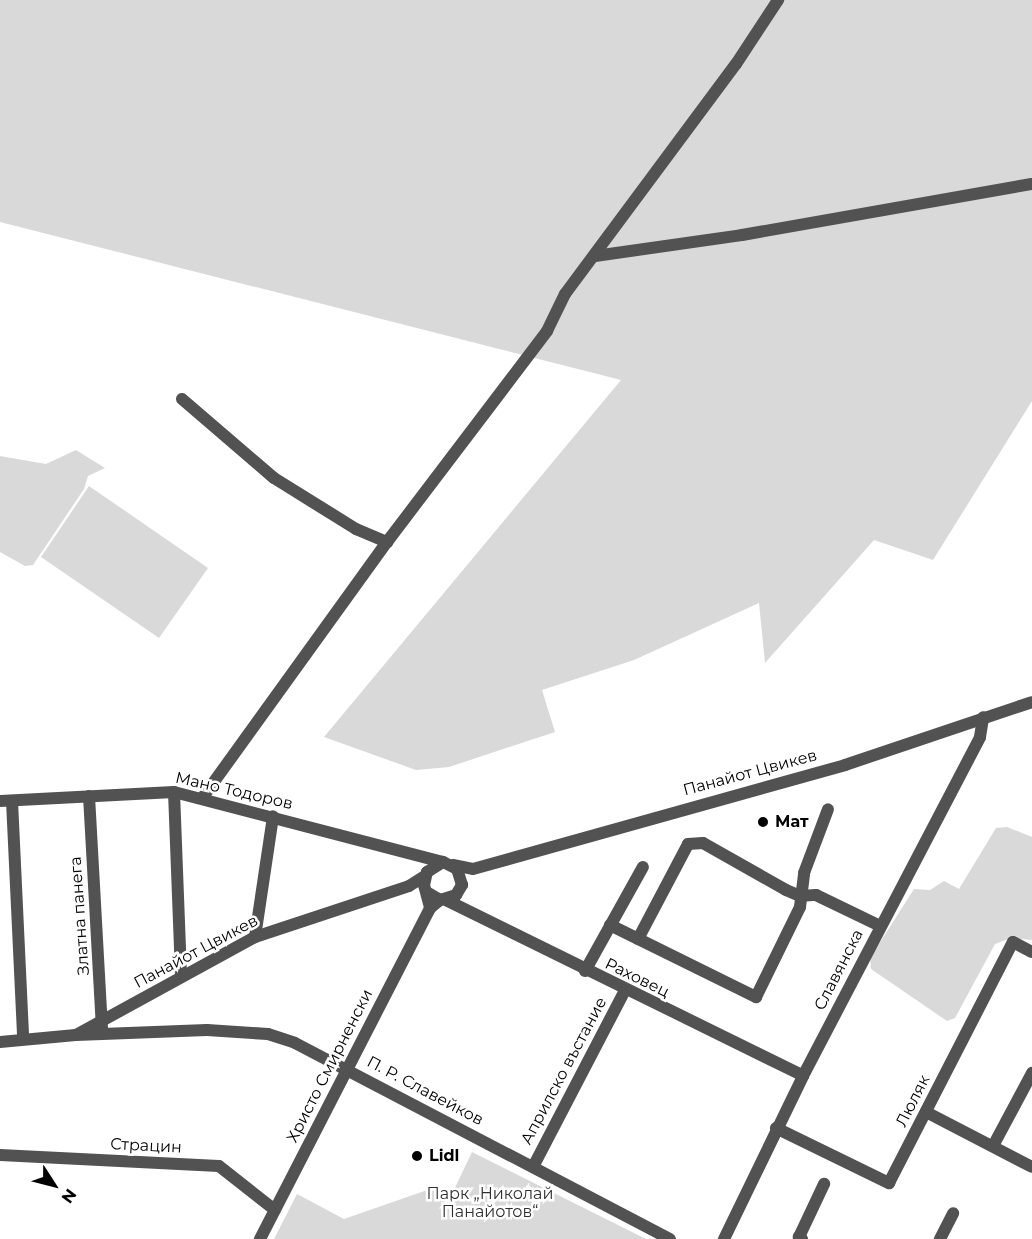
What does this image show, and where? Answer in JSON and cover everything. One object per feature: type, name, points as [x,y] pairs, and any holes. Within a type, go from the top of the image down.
[{"type":"street","points":[[203,797],[387,542],[547,331],[565,294],[736,64],[778,0]]},
{"type":"street","points":[[595,256],[741,235],[1032,184]]},
{"type":"street","points":[[182,399],[274,478],[356,530],[387,542]]},
{"type":"street","name":"Панайот Цвикев","points":[[0,1041],[76,1035],[102,1028],[181,975],[255,937],[409,886],[427,872],[448,864],[473,869],[845,765],[1032,702]]},
{"type":"street","name":"Славянска","points":[[724,1239],[776,1128],[980,737],[983,717]]},
{"type":"street","points":[[174,792],[181,975]]},
{"type":"street","name":"Мано Тодоров","points":[[6,801],[174,792],[203,797],[420,854],[448,864]]},
{"type":"street","name":"Златна панега","points":[[89,796],[102,1028]]},
{"type":"street","points":[[6,801],[23,1038]]},
{"type":"street","points":[[610,925],[756,997],[800,907],[804,873],[828,809]]},
{"type":"street","points":[[255,937],[273,816]]},
{"type":"street","points":[[638,939],[688,844],[703,843],[800,896],[816,895],[880,926]]},
{"type":"street","points":[[420,854],[427,872],[427,892]]},
{"type":"street","points":[[448,864],[460,873],[449,899]]},
{"type":"street","points":[[585,971],[643,867]]},
{"type":"street","points":[[449,899],[473,869]]},
{"type":"street","points":[[409,886],[449,899]]},
{"type":"street","name":"Раховец","points":[[449,899],[585,971],[803,1076]]},
{"type":"street","name":"Христо Смирненски","points":[[260,1239],[348,1068],[449,899]]},
{"type":"street","name":"Люляк","points":[[776,1128],[889,1183],[1013,942],[1032,952]]},
{"type":"street","name":"Априлско въстание","points":[[533,1167],[625,990]]},
{"type":"street","name":"П. Р. Славейков","points":[[102,1028],[268,1034],[348,1068],[670,1239]]},
{"type":"street","points":[[993,1146],[1032,1073]]},
{"type":"street","points":[[926,1112],[1032,1167]]},
{"type":"street","name":"Страцин","points":[[0,1155],[219,1166],[275,1210]]},
{"type":"street","points":[[802,1239],[799,1237],[824,1184]]},
{"type":"street","points":[[940,1239],[953,1214]]},
{"type":"green space","points":[[0,0],[1032,0],[1032,401],[933,560],[874,540],[765,663],[759,603],[634,660],[542,690],[555,732],[449,767],[416,770],[324,737],[621,380],[0,222]]},
{"type":"green space","points":[[76,450],[105,468],[88,476],[84,489],[33,565],[25,566],[0,552],[0,456],[46,464]]},
{"type":"green space","points":[[89,486],[208,568],[159,638],[41,557]]},
{"type":"green space","points":[[1007,827],[1032,837],[1032,940],[1011,938],[995,944],[955,1018],[947,1021],[871,969],[870,958],[914,889],[930,890],[944,881],[959,889],[996,828]]},
{"type":"green space","name":"Парк „Николай Панайотов“","points":[[472,1152],[646,1239],[274,1239],[297,1194],[344,1219],[433,1188],[451,1196]]},
{"type":"place","name":"Мат","points":[[763,822]]},
{"type":"place","name":"Lidl","points":[[417,1156]]}]
